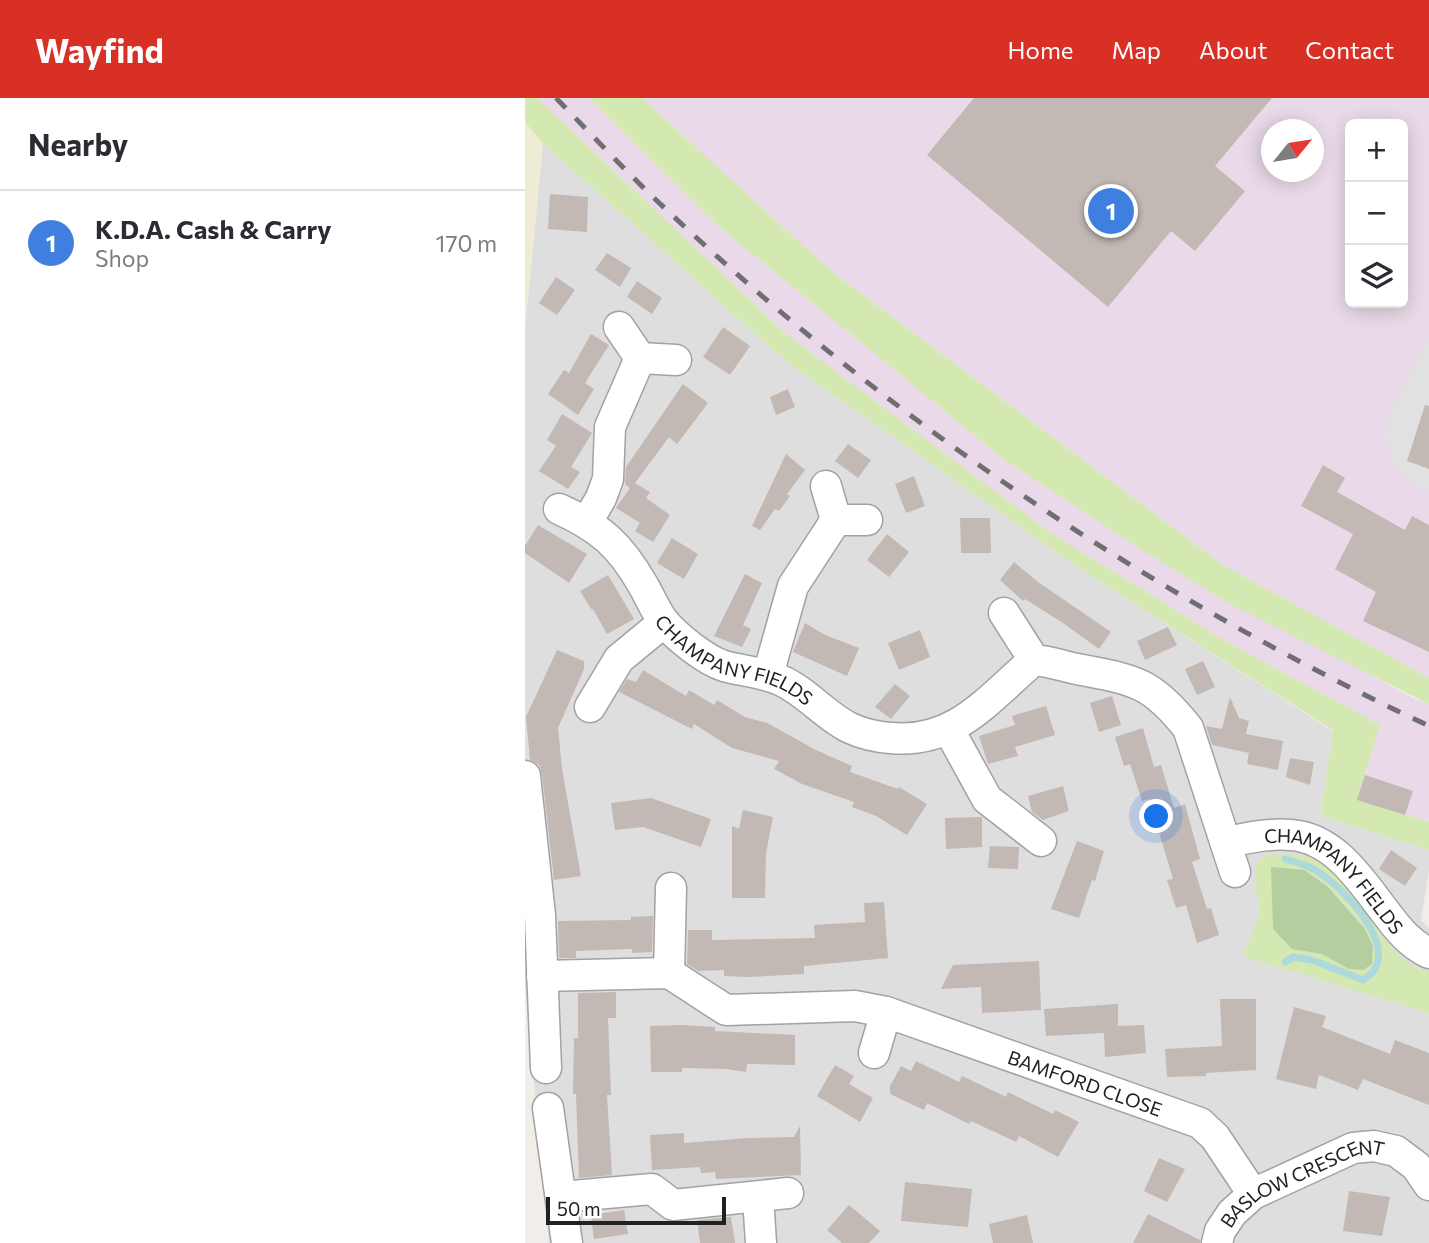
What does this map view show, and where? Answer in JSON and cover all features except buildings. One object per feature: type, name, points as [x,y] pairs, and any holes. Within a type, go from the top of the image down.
[{"type":"street","points":[[619,327],[640,358]]},
{"type":"street","points":[[640,358],[676,360]]},
{"type":"street","points":[[587,522],[608,479],[610,427],[640,358]]},
{"type":"street","points":[[768,675],[793,586],[836,520],[826,486]]},
{"type":"street","name":"CHAMPANY FIELDS","points":[[559,509],[587,522],[621,551],[664,622],[699,653],[722,665],[768,675],[801,691],[848,727],[873,736],[903,739],[949,730],[974,713],[1034,660],[1056,662],[1129,678],[1155,693],[1174,710],[1188,728],[1235,872]]},
{"type":"street","points":[[836,520],[867,520]]},
{"type":"street","points":[[1004,613],[1034,660]]},
{"type":"street","points":[[590,707],[619,659],[664,622]]},
{"type":"street","points":[[949,730],[987,799],[1041,841]]},
{"type":"street","points":[[525,776],[540,915],[546,1068]]},
{"type":"street","name":"CHAMPANY FIELDS","points":[[1227,842],[1269,835],[1295,835],[1318,844],[1341,858],[1408,940],[1429,953]]},
{"type":"street","points":[[542,976],[669,972],[671,888]]},
{"type":"street","name":"BAMFORD CLOSE","points":[[669,972],[726,1010],[855,1006],[886,1012],[1200,1123],[1215,1137],[1252,1194]]},
{"type":"street","points":[[874,1053],[886,1012]]},
{"type":"street","points":[[548,1108],[567,1243]]},
{"type":"street","name":"BASLOW CRESCENT","points":[[1217,1243],[1220,1231],[1232,1213],[1252,1194],[1353,1148],[1374,1146],[1396,1151],[1416,1166],[1429,1185]]},
{"type":"street","points":[[561,1196],[652,1189],[673,1205],[788,1194]]},
{"type":"street","points":[[758,1197],[761,1243]]},
{"type":"shaded area","points":[[537,98],[589,98],[717,225],[1002,458],[1128,541],[1411,697],[1429,704],[1429,822],[1357,800],[1380,725],[1222,639],[1048,531],[785,333]]},
{"type":"shaded area","points":[[642,98],[1429,98],[1429,678],[1223,565],[830,270]]},
{"type":"shaded area","points":[[525,122],[543,143],[525,327]]},
{"type":"shaded area","points":[[543,143],[788,363],[1085,572],[1333,731],[1321,816],[1429,850],[1429,870],[1421,920],[1429,928],[1429,1243],[549,1243],[525,988],[525,327]]},
{"type":"shaded area","points":[[1429,338],[1429,407],[1424,410],[1407,461],[1429,469],[1429,492],[1398,468],[1389,449],[1386,433],[1390,413]]},
{"type":"green space","points":[[525,98],[537,98],[785,333],[1048,531],[1222,639],[1380,725],[1357,800],[1429,822],[1429,850],[1321,816],[1333,730],[1085,572],[788,363],[543,143],[525,122]]},
{"type":"green space","points":[[589,98],[642,98],[830,270],[1223,565],[1429,678],[1429,704],[1228,603],[1002,458],[717,225]]},
{"type":"green space","points":[[1271,854],[1299,855],[1321,863],[1336,875],[1349,888],[1395,951],[1411,965],[1429,971],[1429,1013],[1243,956],[1259,913],[1255,871],[1262,858]],"holes":[[[1317,877],[1356,917],[1373,946],[1349,969],[1322,954],[1301,951]]]},
{"type":"green space","points":[[1271,867],[1304,870],[1327,886],[1365,929],[1373,946],[1372,964],[1363,970],[1349,969],[1322,954],[1292,949],[1273,929]]},
{"type":"waterway","points":[[1285,859],[1315,870],[1347,896],[1369,925],[1379,956],[1375,969],[1363,980],[1312,960],[1293,957],[1285,962]]},
{"type":"railway","points":[[556,98],[656,200],[756,291],[936,434],[1030,500],[1225,621],[1429,726]]},
{"type":"place","name":"K.D.A. Cash & Carry","points":[[1111,211]]}]
